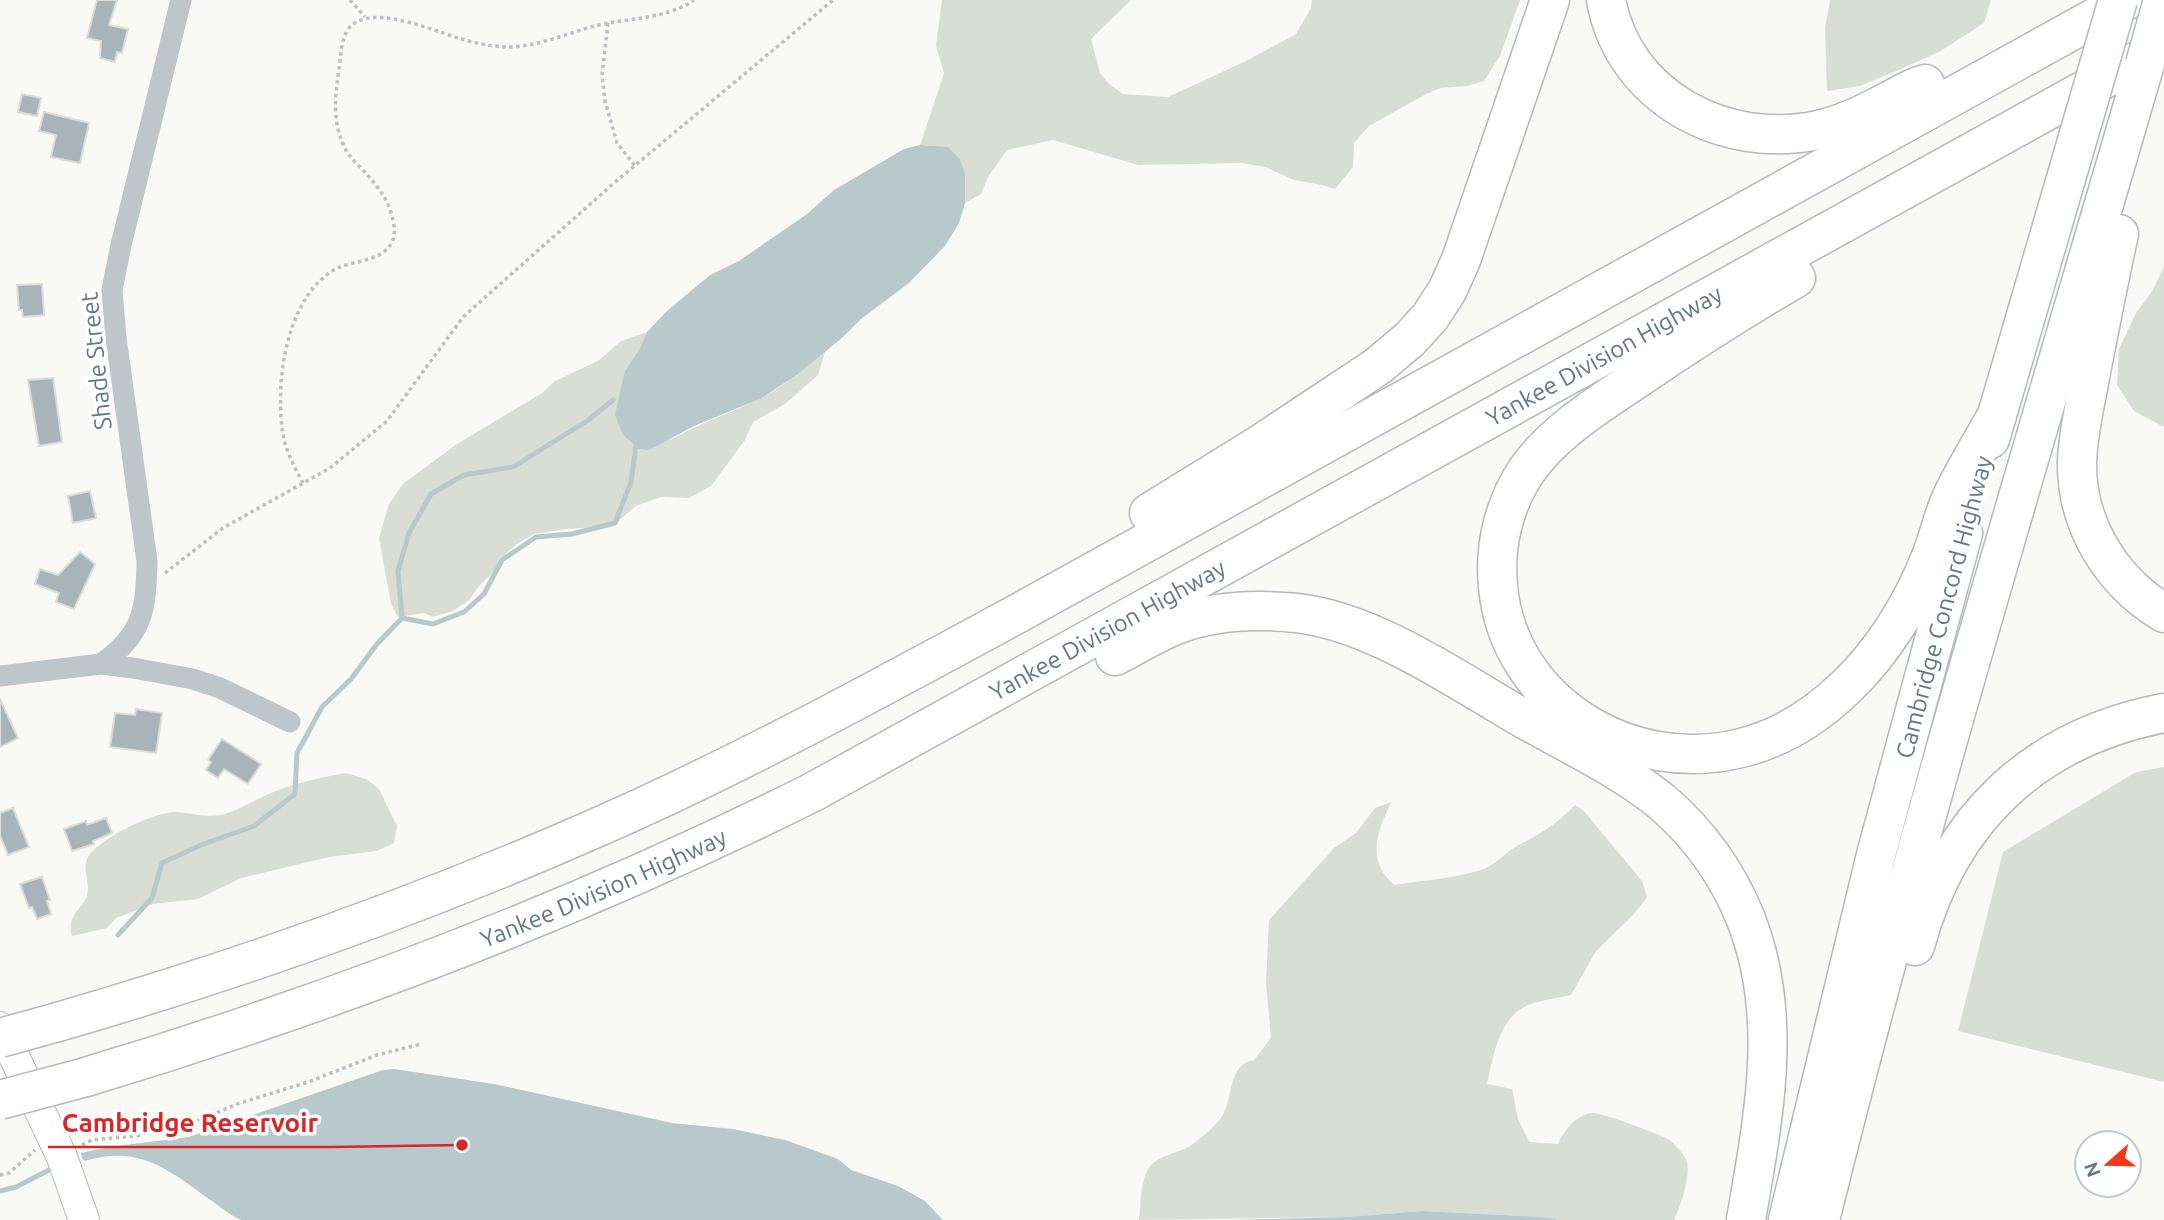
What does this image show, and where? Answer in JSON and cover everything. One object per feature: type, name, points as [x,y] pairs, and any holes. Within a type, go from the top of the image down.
[{"type":"highway","points":[[1015,615],[1090,546],[1206,478],[1335,396],[1378,366],[1420,330],[1447,291],[1461,260],[1550,0]]},
{"type":"highway","points":[[1606,0],[1619,38],[1652,84],[1681,108],[1699,118],[1744,132],[1779,134],[1818,130],[1866,113],[1918,86],[2028,55]]},
{"type":"highway","name":"Cambridge Concord Highway","points":[[1788,1220],[1876,855],[1945,597],[2118,0]]},
{"type":"highway","points":[[0,1038],[161,991],[299,946],[423,900],[545,850],[739,761],[1015,615],[2127,0]]},
{"type":"highway","points":[[2163,0],[2154,55],[2129,146],[2139,156],[2102,314],[2077,463],[2083,505],[2098,547],[2115,571],[2136,593],[2164,613]]},
{"type":"highway","name":"Yankee Division Highway","points":[[0,1100],[203,1041],[368,983],[630,879],[811,793],[1893,195],[2154,55]]},
{"type":"highway","name":"Cambridge Concord Highway","points":[[1820,1220],[1962,687],[2129,146]]},
{"type":"highway","points":[[1893,195],[1819,265],[1705,333],[1592,409],[1538,457],[1527,470],[1512,497],[1498,545],[1498,594],[1511,640],[1530,674],[1555,702],[1587,726],[1612,738],[1651,750],[1693,754],[1732,750],[1771,738],[1811,716],[1841,692],[1870,662],[1892,631],[1930,561],[1951,501],[1997,415]]},
{"type":"highway","points":[[1015,682],[1114,657],[1168,628],[1196,619],[1247,611],[1315,616],[1351,626],[1390,643],[1650,793],[1687,827],[1721,871],[1745,918],[1760,966],[1767,1019],[1768,1071],[1746,1220]]},
{"type":"highway","points":[[1848,1109],[1901,997],[1924,916],[1942,872],[1977,819],[2016,779],[2060,750],[2100,730],[2164,713]]},
{"type":"street","name":"Shade Street","points":[[101,664],[120,651],[132,636],[142,615],[147,587],[147,561],[116,338],[112,290],[181,0]]},
{"type":"street","points":[[0,676],[101,664],[133,668],[220,688],[290,722]]},
{"type":"street","points":[[0,1027],[57,1146],[84,1220]]},
{"type":"path","points":[[350,0],[365,17]]},
{"type":"path","points":[[303,483],[286,448],[283,432],[285,353],[294,319],[318,282],[330,272],[348,263],[382,254],[394,238],[390,205],[379,187],[346,151],[335,120],[334,108],[344,36],[349,28],[365,17],[383,15],[457,39],[509,47],[531,44],[608,23],[660,14],[694,0]]},
{"type":"path","points":[[147,587],[223,528],[330,468],[387,421],[463,317],[635,166],[832,0]]},
{"type":"path","points":[[608,23],[602,75],[605,101],[617,143],[635,166]]},
{"type":"path","points":[[0,1175],[9,1173],[57,1146],[135,1136],[185,1126],[237,1104],[308,1082],[377,1055],[421,1044]]},
{"type":"shaded area","points":[[942,0],[1131,0],[1091,39],[1100,73],[1123,94],[1168,97],[1244,62],[1296,34],[1311,8],[1312,0],[1520,0],[1500,56],[1484,81],[1467,86],[1441,88],[1369,126],[1354,143],[1353,167],[1335,189],[1294,180],[1265,167],[1242,163],[1138,165],[1053,140],[1007,150],[988,177],[981,194],[965,203],[965,174],[928,145],[920,145],[944,73],[936,46]]},
{"type":"shaded area","points":[[1830,0],[1991,0],[1984,23],[1939,52],[1860,86],[1827,91],[1825,28]]},
{"type":"shaded area","points":[[920,145],[948,147],[960,159],[965,174],[965,203],[959,223],[945,246],[909,283],[861,319],[798,374],[760,399],[694,426],[649,450],[639,449],[623,435],[615,415],[625,371],[647,332],[667,311],[710,275],[739,261],[807,214],[834,190],[904,149]]},
{"type":"shaded area","points":[[2164,266],[2164,427],[2134,411],[2117,385],[2119,349],[2136,313],[2153,290]]},
{"type":"shaded area","points":[[647,332],[625,371],[670,440],[768,394],[825,351],[818,375],[785,404],[753,422],[745,440],[711,486],[689,498],[661,497],[636,506],[617,522],[535,534],[518,543],[500,559],[493,572],[469,600],[453,611],[433,617],[424,613],[398,617],[391,604],[379,538],[389,504],[403,484],[457,444],[542,393],[555,381],[598,361],[621,341]]},
{"type":"shaded area","points":[[2164,767],[2164,1082],[1958,1031],[2003,852],[2136,772]]},
{"type":"shaded area","points":[[346,773],[366,779],[379,789],[397,826],[394,843],[377,851],[329,857],[241,878],[198,899],[153,904],[116,918],[107,928],[72,936],[74,915],[87,895],[86,861],[94,850],[115,834],[168,813],[207,816],[225,814],[284,788]]},
{"type":"shaded area","points":[[1391,802],[1379,834],[1377,855],[1379,865],[1394,885],[1452,877],[1486,868],[1513,848],[1548,828],[1575,805],[1583,810],[1642,881],[1647,897],[1633,915],[1596,951],[1571,995],[1522,1008],[1506,1025],[1496,1048],[1487,1084],[1512,1089],[1518,1119],[1529,1142],[1558,1144],[1571,1124],[1581,1116],[1593,1113],[1669,1140],[1684,1155],[1688,1168],[1684,1191],[1674,1220],[1561,1220],[1422,1211],[1347,1217],[1139,1220],[1143,1182],[1151,1165],[1162,1157],[1193,1144],[1221,1118],[1239,1068],[1254,1060],[1271,1038],[1266,983],[1269,920],[1334,848],[1356,833],[1375,808]]},
{"type":"shaded area","points":[[394,1069],[494,1084],[672,1123],[733,1129],[785,1140],[838,1159],[851,1170],[898,1186],[925,1201],[943,1220],[241,1220],[151,1162],[121,1156],[84,1161],[82,1158],[81,1153],[109,1147],[189,1137],[383,1070]]},
{"type":"shaded area","points":[[1422,1211],[1561,1220],[1229,1220],[1347,1217]]},
{"type":"building","points":[[97,0],[117,0],[109,25],[128,29],[122,53],[117,52],[115,62],[100,58],[101,41],[87,38]]},
{"type":"building","points":[[22,94],[41,98],[37,116],[18,112]]},
{"type":"building","points":[[44,112],[89,123],[80,163],[51,157],[56,135],[39,131]]},
{"type":"building","points":[[42,284],[44,315],[23,317],[22,310],[19,310],[17,285]]},
{"type":"building","points":[[53,378],[62,442],[39,446],[28,380]]},
{"type":"building","points":[[90,491],[96,518],[73,523],[68,496]]},
{"type":"building","points":[[80,552],[95,564],[74,609],[56,602],[59,593],[35,584],[40,569],[58,575]]},
{"type":"building","points":[[0,699],[18,738],[0,747]]},
{"type":"building","points":[[136,709],[162,713],[156,753],[110,747],[115,713],[135,715]]},
{"type":"building","points":[[222,739],[261,764],[248,784],[224,769],[218,778],[206,770],[211,762],[208,760]]},
{"type":"building","points":[[13,808],[29,847],[8,855],[0,835],[0,813]]},
{"type":"building","points":[[106,818],[112,833],[93,841],[94,844],[72,851],[64,829],[86,821],[87,825]]},
{"type":"building","points":[[42,877],[50,900],[47,901],[51,914],[37,919],[32,907],[29,908],[20,884]]},
{"type":"waterway","points":[[402,618],[398,571],[409,533],[431,494],[464,475],[513,467],[587,421],[613,400]]},
{"type":"waterway","points":[[118,935],[152,898],[162,863],[201,845],[254,826],[295,794],[297,753],[322,707],[351,679],[377,644],[402,618],[433,624],[464,612],[484,594],[502,560],[536,537],[572,534],[615,523],[631,482],[636,445]]},
{"type":"waterway","points":[[0,1191],[16,1187],[53,1168]]},
{"type":"place","name":"Cambridge Reservoir","points":[[462,1145]]}]
